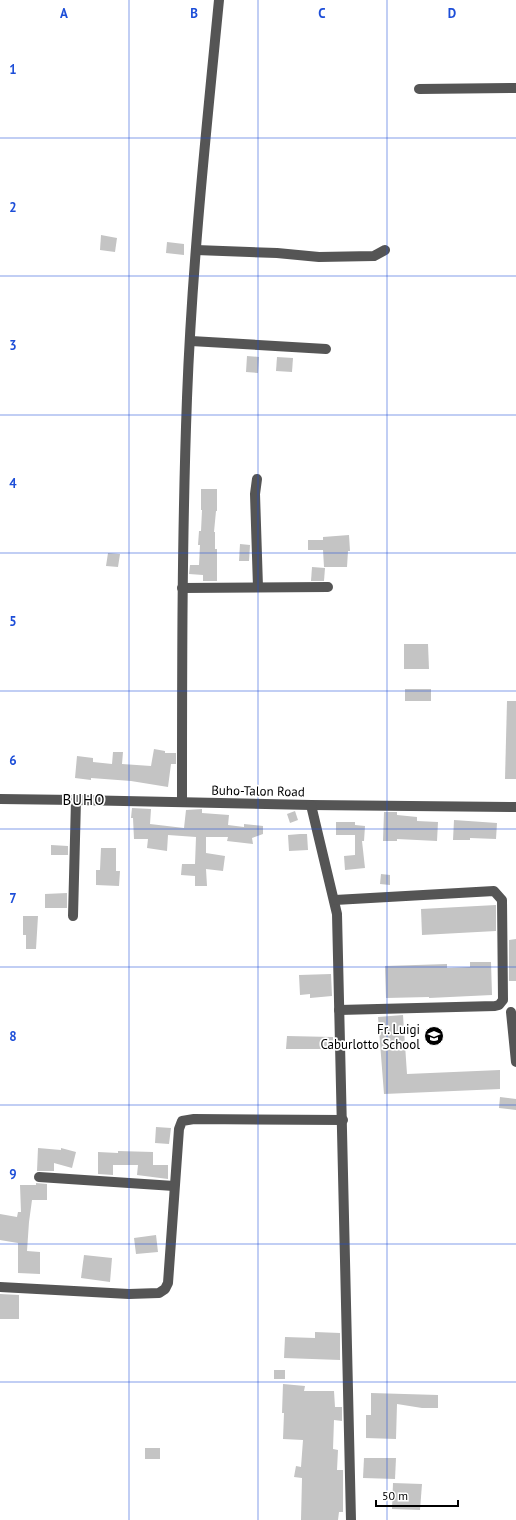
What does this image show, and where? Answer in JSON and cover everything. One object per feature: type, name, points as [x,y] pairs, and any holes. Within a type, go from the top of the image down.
[{"type":"street","points":[[182,802],[182,588],[187,397],[196,250],[219,0]]},
{"type":"street","points":[[419,89],[516,88]]},
{"type":"street","points":[[196,250],[334,257],[374,256],[385,250]]},
{"type":"street","points":[[191,341],[326,349]]},
{"type":"street","points":[[257,479],[255,494],[258,587]]},
{"type":"street","points":[[182,588],[328,586]]},
{"type":"street","name":"Buho-Talon Road","points":[[0,799],[516,807]]},
{"type":"street","points":[[73,916],[76,800]]},
{"type":"street","points":[[311,805],[335,900],[337,914],[343,1120],[351,1520]]},
{"type":"street","points":[[335,900],[494,891],[502,900],[503,1000],[499,1005],[339,1010]]},
{"type":"street","points":[[499,1005],[504,1010],[514,1013],[516,1062]]},
{"type":"street","points":[[0,1287],[129,1294],[159,1293],[165,1289],[168,1283],[174,1186],[179,1129],[182,1121],[194,1119],[343,1120]]},
{"type":"street","points":[[39,1177],[174,1186]]},
{"type":"building","points":[[101,235],[117,238],[115,252],[100,250]]},
{"type":"building","points":[[167,242],[184,244],[184,255],[166,253]]},
{"type":"building","points":[[247,356],[259,357],[258,373],[246,372]]},
{"type":"building","points":[[277,357],[293,358],[292,372],[276,371]]},
{"type":"building","points":[[201,489],[217,489],[217,511],[214,532],[215,549],[217,549],[217,581],[203,581],[203,575],[189,574],[190,565],[199,565],[200,545],[198,545],[199,531],[201,531],[202,510]]},
{"type":"building","points":[[349,535],[350,551],[348,551],[347,567],[324,567],[323,550],[308,550],[308,540],[323,540],[323,537]]},
{"type":"building","points":[[240,544],[250,545],[249,561],[239,561]]},
{"type":"building","points":[[108,553],[120,554],[118,567],[106,566]]},
{"type":"building","points":[[312,567],[325,568],[324,581],[311,581]]},
{"type":"building","points":[[404,644],[428,644],[429,669],[404,669]]},
{"type":"building","points":[[405,689],[431,689],[431,701],[405,701]]},
{"type":"building","points":[[507,701],[516,701],[516,779],[505,779]]},
{"type":"building","points":[[154,749],[165,751],[165,753],[176,753],[176,764],[171,764],[168,787],[131,781],[75,778],[77,756],[93,758],[93,762],[112,764],[113,752],[123,752],[122,764],[151,766]]},
{"type":"building","points":[[132,808],[151,809],[150,824],[184,828],[186,810],[202,809],[202,813],[229,815],[228,825],[244,827],[244,824],[263,826],[263,834],[252,838],[253,844],[227,841],[228,837],[206,837],[206,853],[225,856],[223,871],[206,869],[207,886],[195,886],[195,876],[181,875],[182,864],[195,864],[196,837],[168,835],[167,851],[147,848],[148,839],[134,839],[133,818],[131,818]]},
{"type":"building","points":[[295,811],[298,820],[290,823],[287,814]]},
{"type":"building","points":[[384,812],[397,812],[397,815],[417,817],[417,821],[438,822],[437,841],[397,839],[397,841],[383,841]]},
{"type":"building","points":[[454,820],[497,823],[496,839],[470,838],[470,840],[453,840]]},
{"type":"building","points":[[336,822],[355,822],[355,825],[365,826],[364,841],[362,841],[365,868],[345,870],[344,856],[355,855],[355,835],[336,835]]},
{"type":"building","points":[[307,834],[308,850],[289,851],[288,835]]},
{"type":"building","points":[[51,845],[68,846],[68,855],[51,855]]},
{"type":"building","points":[[101,848],[116,848],[116,871],[120,871],[119,886],[96,885],[96,870],[100,870]]},
{"type":"building","points":[[381,874],[390,875],[390,885],[380,884]]},
{"type":"building","points":[[67,893],[67,908],[45,908],[45,894]]},
{"type":"building","points":[[496,905],[496,931],[422,935],[421,909]]},
{"type":"building","points":[[23,916],[38,916],[36,949],[26,949],[26,935],[23,935]]},
{"type":"building","points":[[516,939],[516,981],[509,981],[509,940]]},
{"type":"building","points":[[470,962],[491,962],[492,995],[429,998],[386,998],[385,966],[447,964],[447,968],[470,967]]},
{"type":"building","points":[[331,974],[332,996],[310,998],[310,994],[300,995],[299,975]]},
{"type":"building","points":[[403,1015],[407,1074],[500,1070],[500,1089],[384,1094],[378,1017]]},
{"type":"building","points":[[287,1036],[333,1037],[334,1049],[286,1049]]},
{"type":"building","points":[[500,1097],[516,1099],[516,1110],[499,1108]]},
{"type":"building","points":[[156,1127],[171,1128],[169,1144],[155,1143]]},
{"type":"building","points":[[38,1148],[61,1150],[61,1148],[76,1152],[72,1168],[54,1163],[54,1171],[37,1171]]},
{"type":"building","points":[[118,1151],[153,1152],[153,1165],[168,1165],[168,1179],[137,1175],[138,1165],[113,1165],[113,1175],[98,1174],[98,1152],[118,1153]]},
{"type":"building","points":[[36,1183],[47,1184],[47,1200],[32,1200],[27,1251],[40,1252],[40,1274],[18,1273],[18,1243],[0,1240],[0,1214],[17,1217],[18,1212],[21,1212],[20,1185],[36,1185]]},
{"type":"building","points":[[156,1235],[158,1252],[136,1254],[134,1238]]},
{"type":"building","points":[[84,1255],[112,1258],[110,1282],[81,1278]]},
{"type":"building","points":[[0,1294],[19,1295],[19,1319],[0,1319]]},
{"type":"building","points":[[315,1332],[340,1333],[340,1360],[284,1358],[285,1337],[315,1338]]},
{"type":"building","points":[[274,1370],[285,1370],[285,1379],[274,1379]]},
{"type":"building","points":[[283,1384],[305,1386],[304,1391],[334,1391],[335,1407],[342,1407],[342,1421],[334,1420],[333,1449],[338,1450],[337,1470],[343,1470],[343,1512],[339,1512],[338,1520],[301,1520],[302,1478],[294,1477],[296,1466],[301,1467],[303,1440],[283,1439]]},
{"type":"building","points":[[371,1393],[438,1395],[438,1408],[422,1408],[397,1404],[396,1439],[366,1438],[366,1415],[371,1415]]},
{"type":"building","points":[[145,1448],[160,1448],[160,1459],[145,1459]]},
{"type":"building","points":[[364,1458],[396,1458],[395,1479],[363,1478]]},
{"type":"building","points":[[393,1483],[422,1484],[420,1510],[392,1509]]},
{"type":"place","name":"Fr. Luigi Caburlotto School","points":[[434,1036]]},
{"type":"district","name":"BUHO","points":[[84,799]]}]
